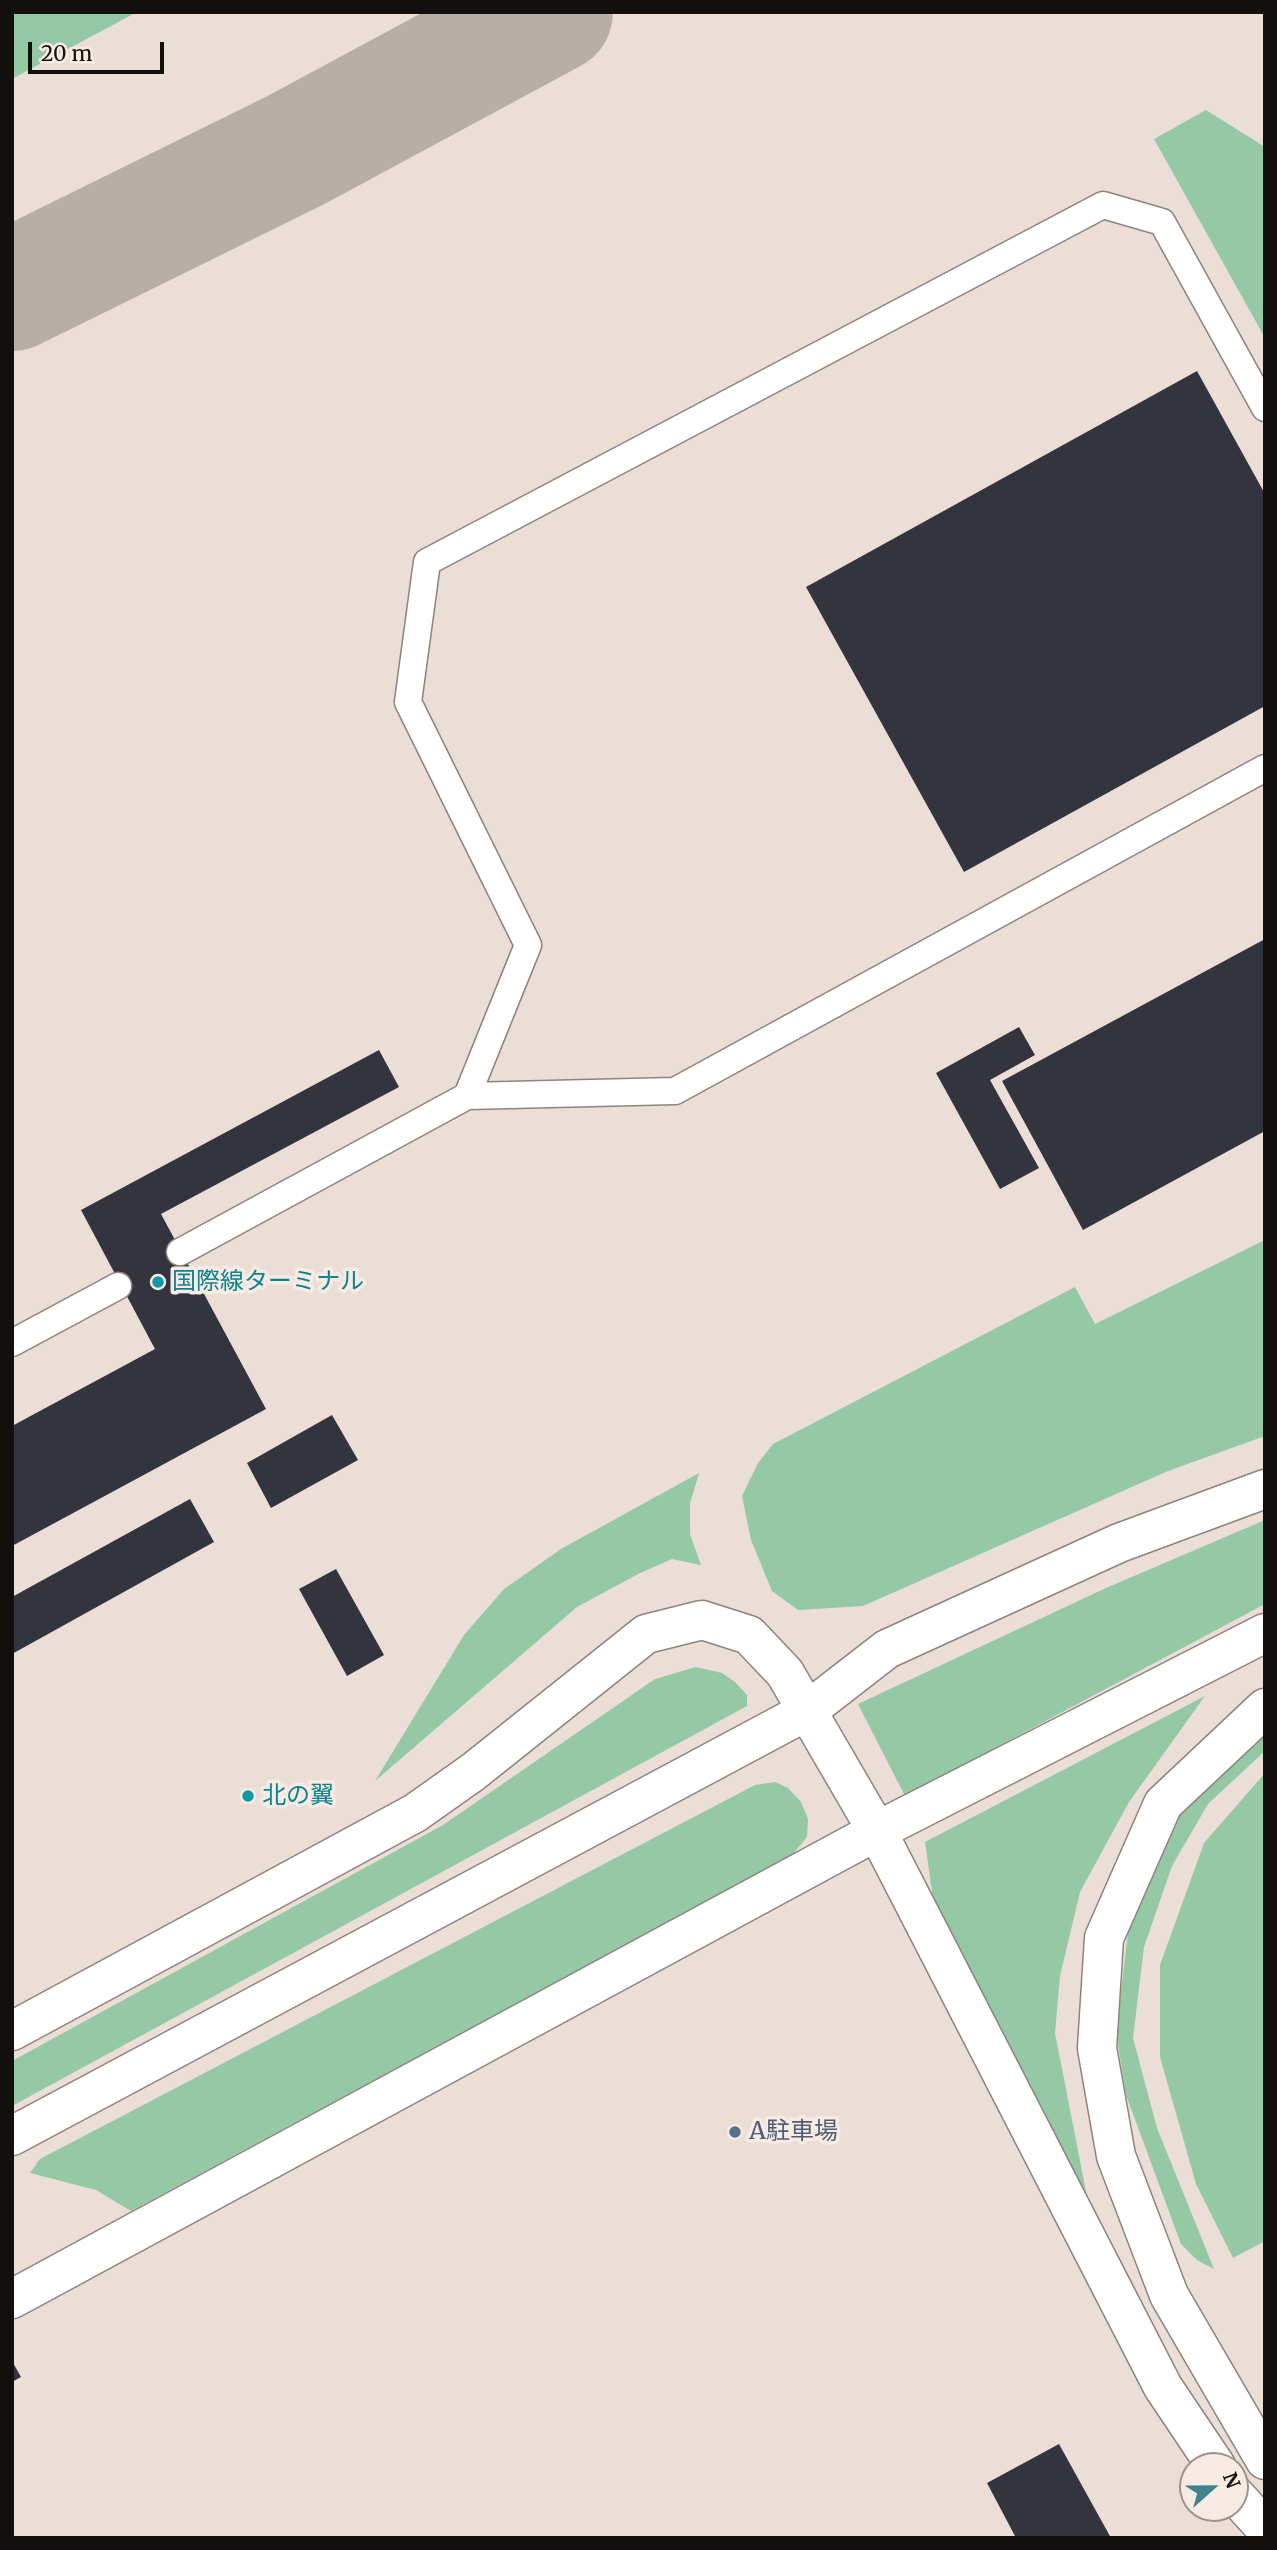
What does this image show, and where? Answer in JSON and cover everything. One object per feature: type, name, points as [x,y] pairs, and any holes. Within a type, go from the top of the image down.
[{"type":"street","points":[[12,2136],[807,1711],[887,1649],[1119,1543],[1265,1489]]},
{"type":"street","points":[[12,2031],[415,1813],[472,1772],[646,1634],[702,1620],[749,1635],[785,1674],[877,1831],[1163,2387],[1207,2452]]},
{"type":"street","points":[[12,2299],[877,1831],[1265,1633]]},
{"type":"street","points":[[1265,1708],[1163,1804],[1104,1938],[1097,2048],[1116,2156],[1170,2295],[1265,2460]]},
{"type":"street","points":[[1249,2510],[1265,2528]]},
{"type":"lane","points":[[467,1096],[528,946],[408,702],[427,562],[1103,205],[1163,222],[1265,408]]},
{"type":"lane","points":[[180,1252],[467,1096],[675,1091],[1265,768]]},
{"type":"lane","points":[[12,1343],[118,1286]]},
{"type":"green space","points":[[12,12],[137,12],[12,79]]},
{"type":"green space","points":[[1206,110],[1265,147],[1265,338],[1154,139]]},
{"type":"green space","points":[[1265,1240],[1265,1436],[1168,1471],[863,1606],[798,1610],[772,1591],[751,1540],[742,1496],[758,1463],[773,1444],[1075,1287],[1095,1324]]},
{"type":"green space","points":[[699,1473],[690,1504],[690,1534],[701,1565],[672,1559],[577,1607],[375,1781],[464,1635],[504,1589],[561,1549]]},
{"type":"green space","points":[[1265,1520],[1265,1604],[905,1796],[858,1704],[1106,1588]]},
{"type":"green space","points":[[696,1667],[722,1673],[735,1682],[747,1695],[747,1706],[12,2106],[12,2061],[443,1825],[655,1679]]},
{"type":"green space","points":[[1205,1696],[1129,1802],[1080,1892],[1060,1976],[1055,2033],[1090,2212],[933,1898],[925,1842]]},
{"type":"green space","points":[[1265,1719],[1265,1751],[1208,1804],[1172,1866],[1144,1947],[1133,2038],[1157,2128],[1214,2269],[1197,2260],[1181,2244],[1126,2095],[1116,2032],[1128,1933],[1166,1831],[1203,1780]]},
{"type":"green space","points":[[1265,1773],[1265,2241],[1233,2258],[1196,2184],[1160,2057],[1160,1965],[1204,1843]]},
{"type":"green space","points":[[775,1782],[788,1788],[801,1802],[808,1819],[807,1837],[792,1855],[131,2211],[96,2190],[30,2173],[40,2159],[755,1785]]},
{"type":"building","points":[[1197,371],[1265,494],[1265,706],[964,872],[806,587]]},
{"type":"building","points":[[1265,939],[1265,1131],[1083,1230],[1002,1081]]},
{"type":"building","points":[[1019,1027],[1035,1055],[990,1080],[1039,1168],[1000,1189],[936,1073]]},
{"type":"building","name":"国際線ターミナル","points":[[379,1050],[399,1087],[161,1214],[266,1409],[12,1546],[12,1426],[155,1349],[81,1210]]},
{"type":"building","points":[[332,1415],[358,1460],[271,1508],[247,1463]]},
{"type":"building","points":[[190,1499],[214,1542],[12,1654],[12,1597]]},
{"type":"building","points":[[336,1569],[384,1655],[347,1676],[299,1589]]},
{"type":"building","points":[[12,2361],[21,2377],[12,2382]]},
{"type":"building","points":[[1059,2444],[1111,2538],[1016,2538],[987,2483]]},
{"type":"taxiway","points":[[12,290],[296,150],[552,12]]},
{"type":"place","name":"国際線ターミナル","points":[[158,1282]]},
{"type":"place","name":"北の翼","points":[[248,1796]]},
{"type":"place","name":"A駐車場","points":[[735,2132]]}]
